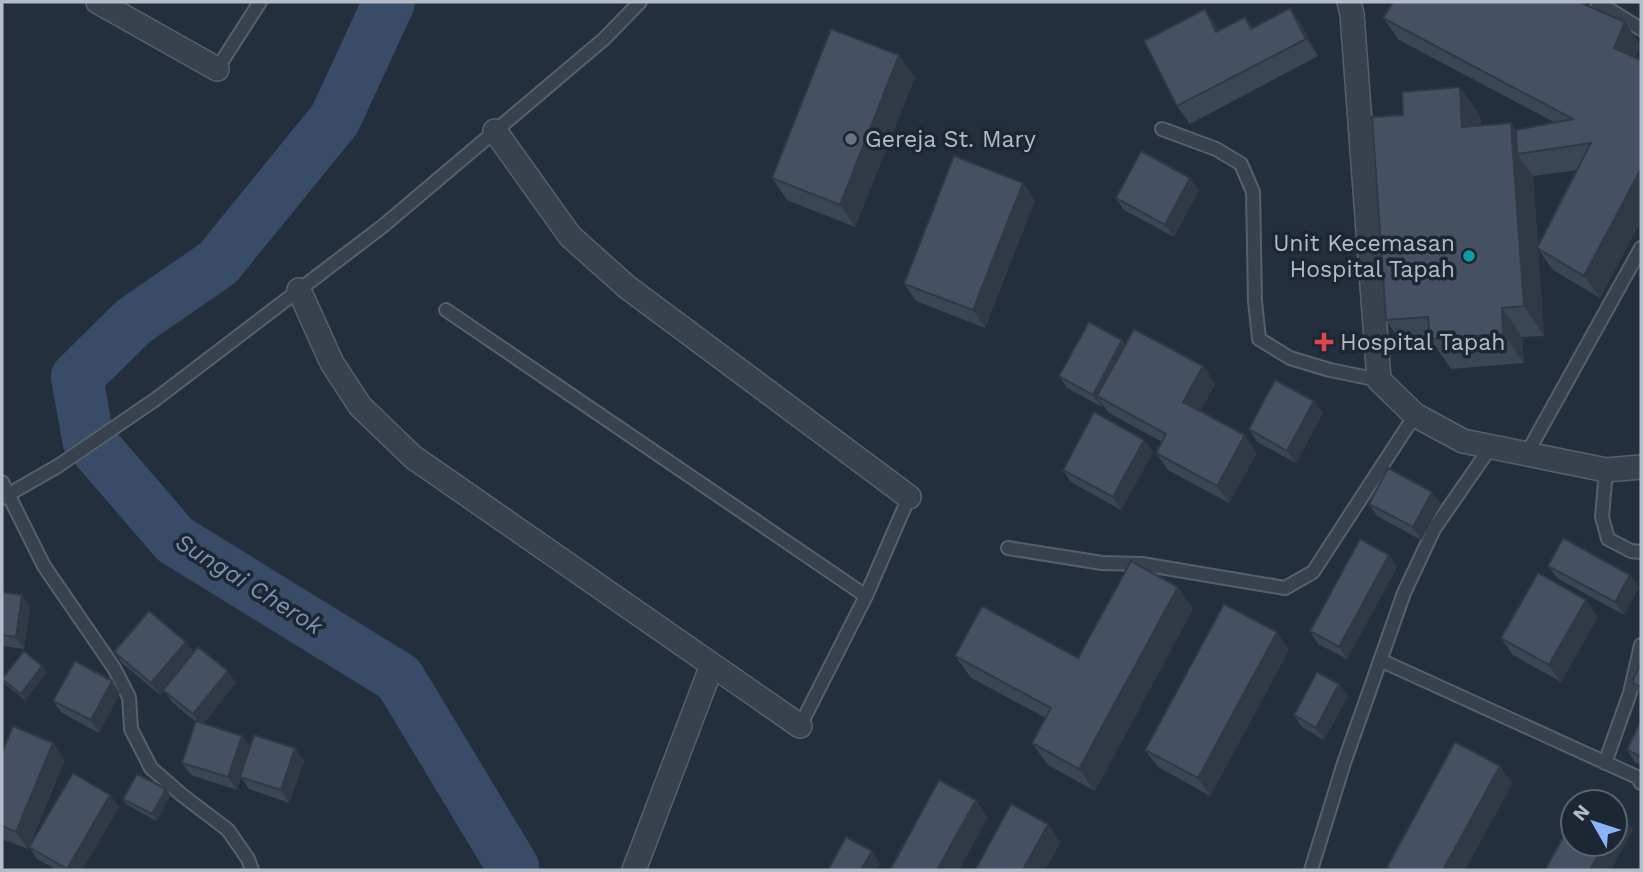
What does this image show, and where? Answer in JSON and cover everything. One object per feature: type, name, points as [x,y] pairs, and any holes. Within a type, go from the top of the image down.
[{"type":"street","points":[[98,2],[217,69]]},
{"type":"street","points":[[1349,2],[1379,380],[1415,415],[1463,441],[1606,470],[1641,467]]},
{"type":"street","points":[[495,131],[570,236],[626,287],[909,497]]},
{"type":"street","points":[[299,290],[332,363],[360,406],[413,457],[800,726]]},
{"type":"street","points":[[635,870],[712,665]]},
{"type":"lane","points":[[217,69],[260,2]]},
{"type":"lane","points":[[251,870],[248,859],[228,830],[151,768],[131,729],[129,697],[114,668],[44,566],[4,491],[58,466],[156,398],[383,226],[604,39],[640,2]]},
{"type":"lane","points":[[1597,2],[1641,29]]},
{"type":"lane","points":[[1162,129],[1216,149],[1241,164],[1253,192],[1255,301],[1259,340],[1290,358],[1379,380]]},
{"type":"lane","points":[[1526,455],[1641,248]]},
{"type":"lane","points":[[446,310],[866,596]]},
{"type":"lane","points":[[1008,548],[1102,563],[1142,564],[1285,588],[1313,572],[1415,415]]},
{"type":"lane","points":[[1311,870],[1344,763],[1404,593],[1434,529],[1490,448]]},
{"type":"lane","points":[[1606,470],[1602,517],[1608,539],[1631,551],[1641,552]]},
{"type":"lane","points":[[800,726],[866,596],[909,497]]},
{"type":"lane","points":[[1605,763],[1630,693],[1641,646]]},
{"type":"lane","points":[[1380,660],[1637,777],[1641,783]]},
{"type":"building","points":[[1393,2],[1579,2],[1625,22],[1614,48],[1641,60],[1641,169],[1584,276],[1537,248],[1591,143],[1517,154],[1516,130],[1573,119],[1383,18]]},
{"type":"building","points":[[1290,8],[1306,39],[1177,106],[1144,41],[1205,9],[1216,32],[1245,17],[1251,29]]},
{"type":"building","name":"Gereja St. Mary","points":[[831,29],[899,55],[840,205],[772,178]]},
{"type":"building","name":"Unit Kecemasan Hospital Tapah","points":[[1460,87],[1462,127],[1511,123],[1524,306],[1502,308],[1503,334],[1430,339],[1428,317],[1386,320],[1372,117],[1403,115],[1402,92]]},
{"type":"building","points":[[1141,151],[1190,178],[1165,225],[1116,198]]},
{"type":"building","points":[[954,156],[1023,183],[973,310],[904,284]]},
{"type":"building","points":[[1089,322],[1122,340],[1093,395],[1059,376]]},
{"type":"building","points":[[1134,329],[1203,366],[1183,402],[1245,435],[1217,486],[1156,453],[1166,434],[1097,396]]},
{"type":"building","points":[[1275,380],[1314,401],[1287,451],[1249,429]]},
{"type":"building","points":[[1094,412],[1144,440],[1113,497],[1063,470]]},
{"type":"building","points":[[1388,468],[1432,492],[1413,527],[1369,504]]},
{"type":"building","points":[[1563,538],[1630,575],[1615,602],[1548,566]]},
{"type":"building","points":[[1360,539],[1389,555],[1339,647],[1310,631]]},
{"type":"building","points":[[1131,561],[1178,587],[1079,769],[1032,743],[1051,708],[955,656],[982,606],[1078,658]]},
{"type":"building","points":[[1538,573],[1586,600],[1549,665],[1501,638]]},
{"type":"building","points":[[2,592],[22,595],[16,637],[2,635]]},
{"type":"building","points":[[1224,604],[1277,632],[1198,778],[1145,750]]},
{"type":"building","points":[[149,611],[186,642],[151,683],[114,652]]},
{"type":"building","points":[[198,647],[228,671],[193,714],[163,690]]},
{"type":"building","points":[[24,651],[42,666],[21,694],[2,679]]},
{"type":"building","points":[[75,661],[112,681],[91,720],[53,701]]},
{"type":"building","points":[[1641,663],[1641,687],[1632,682]]},
{"type":"building","points":[[1317,672],[1339,684],[1316,728],[1294,715]]},
{"type":"building","points":[[1641,720],[1641,757],[1627,750]]},
{"type":"building","points":[[196,721],[242,736],[228,777],[182,763]]},
{"type":"building","points":[[13,726],[53,743],[16,832],[2,826],[2,753]]},
{"type":"building","points":[[254,735],[295,748],[281,790],[240,777]]},
{"type":"building","points":[[1455,742],[1500,766],[1443,870],[1392,870],[1387,867]]},
{"type":"building","points":[[73,773],[110,795],[67,869],[29,847]]},
{"type":"building","points":[[137,774],[166,789],[152,814],[123,799]]},
{"type":"building","points":[[939,780],[976,800],[937,870],[890,870]]},
{"type":"building","points":[[1011,804],[1048,824],[1023,870],[975,870]]},
{"type":"building","points":[[846,837],[872,851],[861,870],[828,870]]},
{"type":"building","points":[[1559,844],[1559,858],[1596,858],[1590,870],[1545,870]]},
{"type":"waterway","name":"Sungai Cherok","points":[[389,2],[335,119],[218,263],[134,321],[77,377],[88,439],[175,540],[399,678],[513,870]]},
{"type":"place","name":"Gereja St. Mary","points":[[851,139]]},
{"type":"place","name":"Unit Kecemasan Hospital Tapah","points":[[1469,256]]},
{"type":"place","name":"Hospital Tapah","points":[[1324,342]]}]
